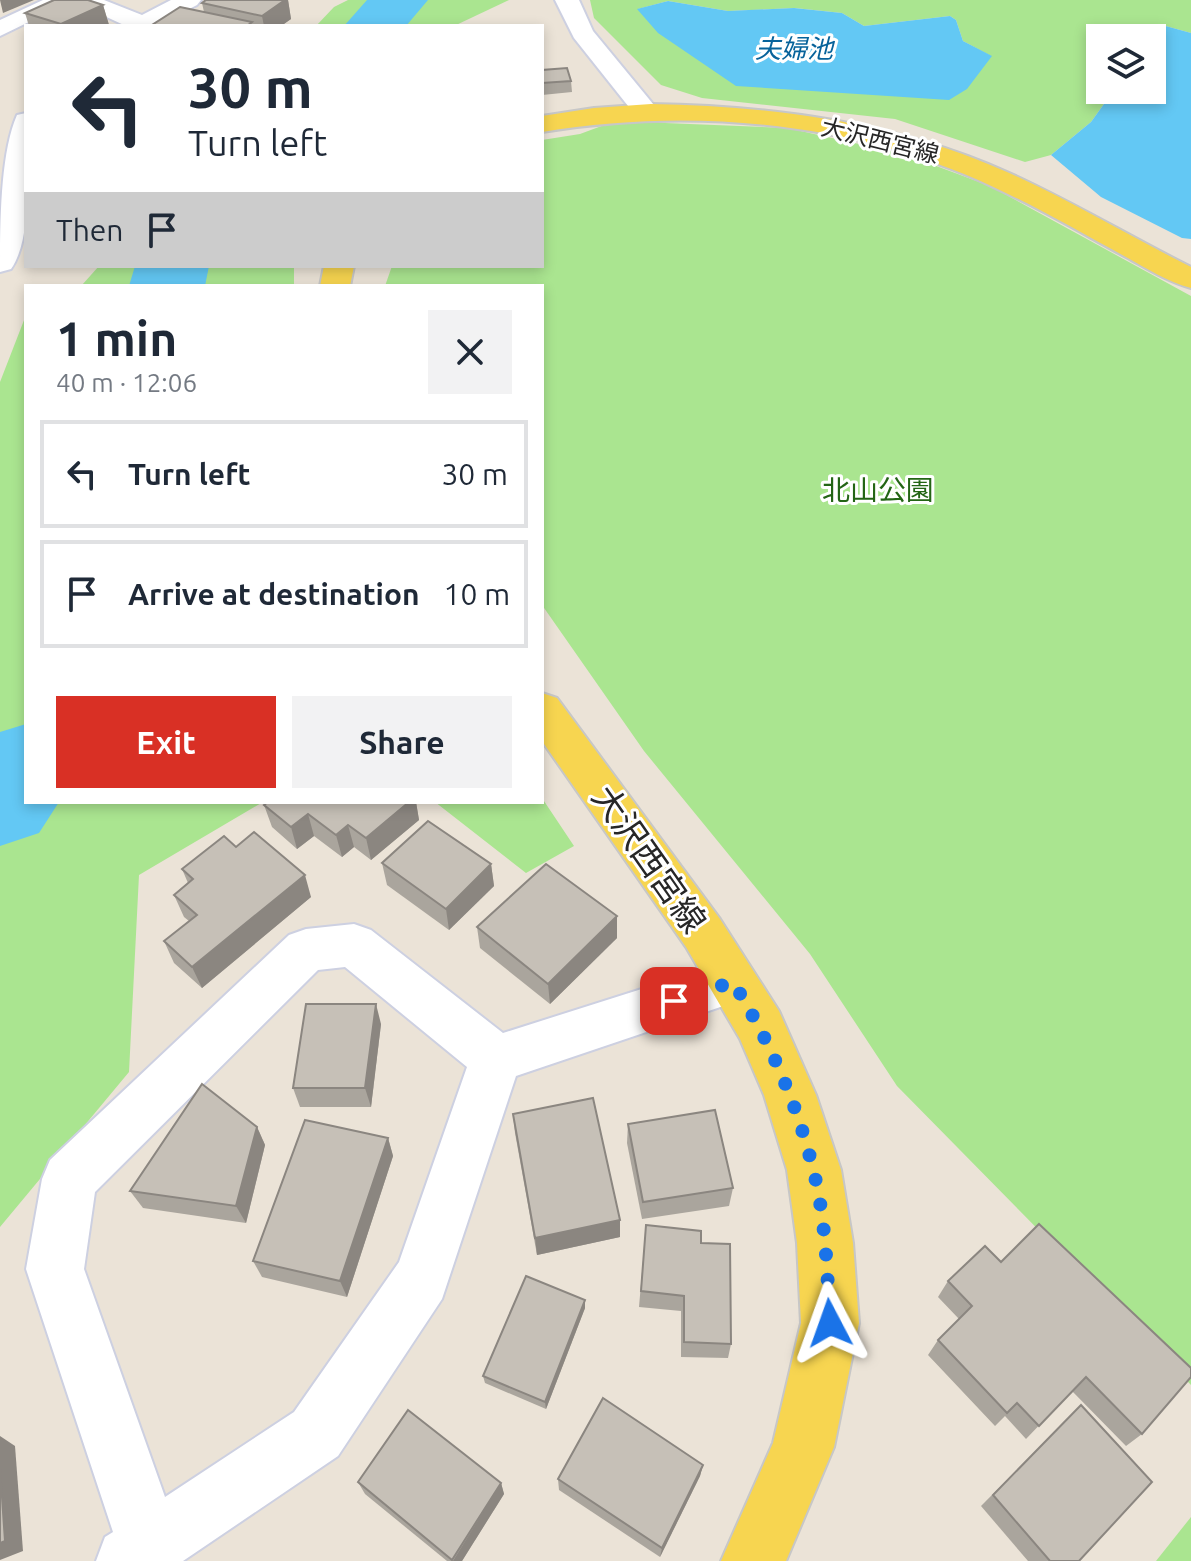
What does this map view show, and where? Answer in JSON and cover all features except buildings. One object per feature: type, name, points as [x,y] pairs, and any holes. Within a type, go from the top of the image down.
[{"type":"main road","name":"大沢西宮線","points":[[544,124],[645,110],[833,127],[939,153],[998,177],[1191,279]]},
{"type":"main road","name":"大沢西宮線","points":[[544,712],[703,933],[761,1027],[790,1095],[814,1170],[825,1243],[830,1323],[803,1447],[753,1561]]},
{"type":"street","points":[[0,29],[62,0]]},
{"type":"street","points":[[83,0],[138,24]]},
{"type":"street","points":[[142,24],[189,0]]},
{"type":"street","points":[[567,0],[582,33],[645,110]]},
{"type":"street","points":[[0,263],[6,246],[20,131],[24,124]]},
{"type":"street","points":[[354,945],[496,1059],[422,1279],[316,1434],[138,1553],[55,1269],[69,1179],[306,950],[354,945]]},
{"type":"street","points":[[496,1059],[733,982]]},
{"type":"green space","points":[[348,0],[509,0],[458,24],[318,24],[334,7]]},
{"type":"green space","points":[[590,0],[1191,0],[1191,33],[1166,24],[1086,24],[1086,104],[1104,104],[1091,122],[1051,155],[1025,162],[895,119],[702,98],[661,85],[594,18]],"holes":[[[668,1],[728,11],[795,8],[842,13],[864,26],[950,16],[956,20],[963,41],[991,56],[638,9]]]},
{"type":"green space","name":"北山公園","points":[[615,121],[787,128],[904,154],[990,186],[1191,296],[1191,1385],[897,1086],[810,954],[644,751],[544,608],[544,284],[386,284],[391,268],[544,268],[544,140],[580,134]]},
{"type":"green space","points":[[97,268],[294,268],[294,284],[83,284]]},
{"type":"green space","points":[[24,320],[24,804],[260,804],[139,875],[129,1072],[0,1227],[0,382]]},
{"type":"green space","points":[[544,801],[574,846],[526,873],[438,804],[544,804]]},
{"type":"green space","points":[[1191,1517],[1191,1561],[1156,1561]]},
{"type":"water","name":"夫婦池","points":[[668,1],[728,11],[794,8],[842,13],[864,26],[950,16],[956,20],[963,41],[992,56],[967,89],[949,100],[736,86],[658,33],[637,9]]},
{"type":"water","points":[[1166,26],[1191,33],[1191,239],[1182,238],[1101,197],[1051,155],[1091,122],[1104,104],[1166,104]]},
{"type":"waterway","points":[[375,24],[400,0]]},
{"type":"waterway","points":[[168,284],[172,268]]},
{"type":"waterway","points":[[0,803],[24,768]]},
{"type":"route","points":[[674,1001],[733,982],[761,1027],[790,1095],[814,1170],[825,1243],[830,1323]]}]
